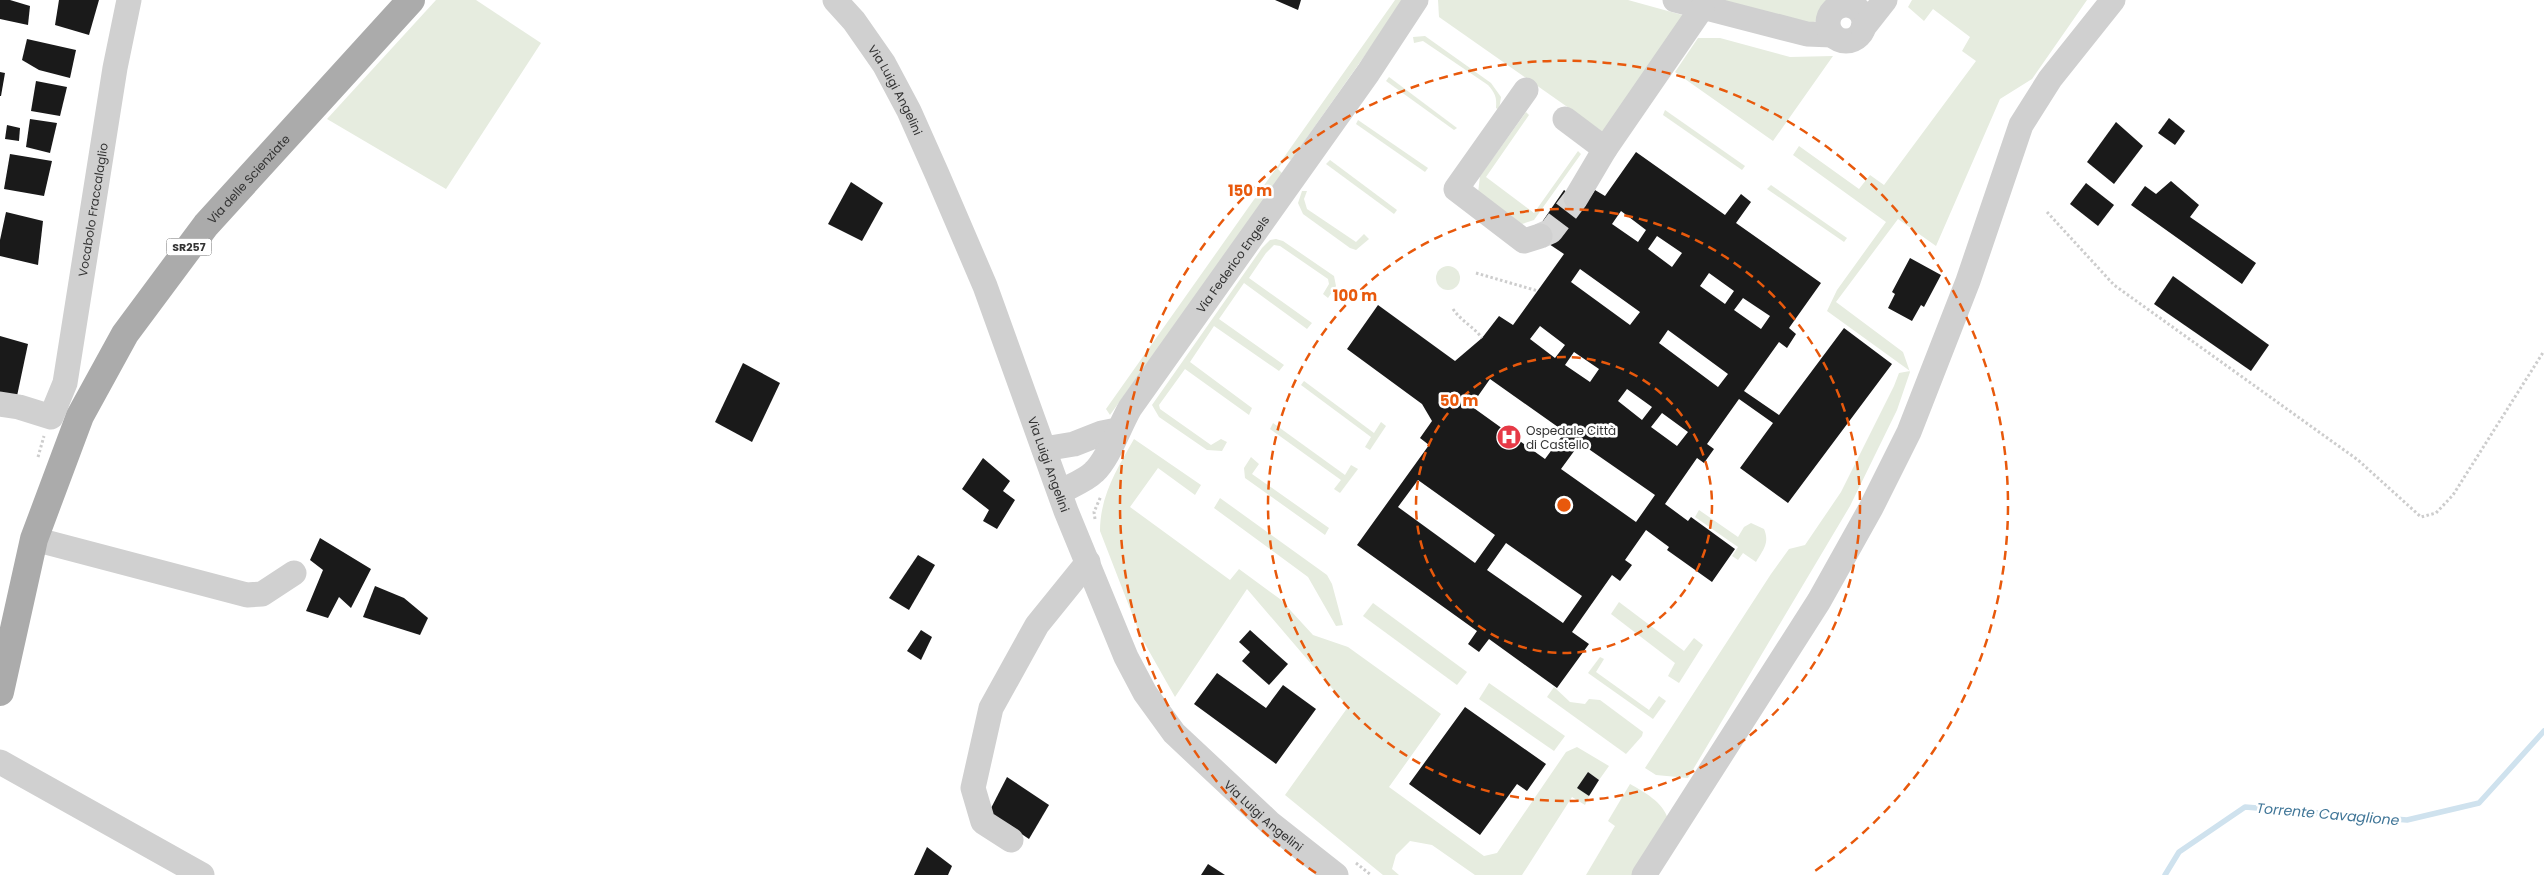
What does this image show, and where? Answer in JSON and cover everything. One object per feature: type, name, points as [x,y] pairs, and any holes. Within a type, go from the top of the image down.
[{"type":"main road","name":"Via delle Scienziate","points":[[34,539],[80,416],[125,334],[206,225],[411,0]]},
{"type":"main road","name":"SR257","points":[[0,692],[34,539]]},
{"type":"street","name":"Vocabolo Fraccalaglio","points":[[0,404],[19,407],[51,417],[66,383],[115,68],[129,0]]},
{"type":"street","name":"Via Luigi Angelini","points":[[835,0],[854,21],[884,64],[908,112],[985,286],[1060,492],[1126,657],[1145,693],[1174,733],[1270,824],[1343,867]]},
{"type":"street","name":"Via Federico Engels","points":[[1060,492],[1093,473],[1106,457],[1117,430],[1130,408],[1368,73],[1416,0]]},
{"type":"street","points":[[1675,0],[1807,34],[1830,26],[1838,39],[1846,41],[1854,39],[1864,13],[1885,0]]},
{"type":"street","points":[[1644,875],[1819,601],[1871,508],[1916,414],[1968,281],[2022,125],[2050,79],[2113,0]]},
{"type":"street","points":[[1576,198],[1605,149],[1702,8]]},
{"type":"street","points":[[1526,90],[1456,189],[1524,241],[1540,236]]},
{"type":"street","points":[[1565,119],[1605,149]]},
{"type":"street","points":[[1044,449],[1074,444],[1102,433],[1117,430]]},
{"type":"street","points":[[34,539],[247,595],[262,594],[294,573]]},
{"type":"street","points":[[1011,840],[983,822],[973,788],[990,708],[1037,625],[1088,562]]},
{"type":"street","points":[[0,762],[202,875]]},
{"type":"path","points":[[2047,212],[2114,285],[2358,460],[2421,517],[2436,513],[2453,495],[2544,350]]},
{"type":"path","points":[[1476,273],[1538,290]]},
{"type":"path","points":[[1453,309],[1460,320],[1482,338]]},
{"type":"path","points":[[1095,522],[1094,512],[1101,495]]},
{"type":"path","points":[[1343,867],[1371,875]]},
{"type":"shaded area","points":[[436,0],[476,0],[541,43],[446,189],[327,119]]},
{"type":"shaded area","points":[[1395,0],[1404,0],[1291,160],[1285,158],[1278,169],[1283,174],[1110,415],[1106,409]]},
{"type":"shaded area","points":[[1438,0],[1628,0],[1686,16],[1603,132],[1439,17]]},
{"type":"shaded area","points":[[1712,0],[1861,0],[1845,13],[1827,20],[1808,22],[1769,17]]},
{"type":"shaded area","points":[[1912,0],[2087,0],[2032,79],[2000,99],[1936,246],[1898,219],[1836,302],[1903,352],[1910,371],[1827,311],[1837,290],[1886,222],[1793,155],[1799,146],[1859,189],[1870,175],[1884,185],[1976,61],[1962,51],[1970,37],[1933,9],[1924,21],[1908,7]]},
{"type":"shaded area","points":[[1425,36],[1491,83],[1501,97],[1499,110],[1496,108],[1495,95],[1488,85],[1423,41],[1414,43],[1413,37]]},
{"type":"shaded area","points":[[1698,38],[1720,38],[1790,57],[1833,56],[1773,141],[1675,72]]},
{"type":"shaded area","points":[[1389,77],[1457,128],[1454,130],[1386,81]]},
{"type":"shaded area","points":[[1665,110],[1745,166],[1742,170],[1663,115]]},
{"type":"shaded area","points":[[1526,112],[1529,115],[1486,177],[1534,213],[1578,151],[1581,154],[1534,220],[1522,224],[1478,193],[1480,176]]},
{"type":"shaded area","points":[[1358,120],[1428,168],[1425,172],[1356,124]]},
{"type":"shaded area","points":[[1330,160],[1397,210],[1394,214],[1326,164]]},
{"type":"shaded area","points":[[1771,185],[1847,238],[1844,242],[1767,189]]},
{"type":"shaded area","points":[[1302,191],[1307,191],[1304,199],[1307,209],[1356,242],[1364,234],[1369,239],[1356,250],[1350,248],[1303,214],[1298,203]]},
{"type":"shaded area","points":[[1270,240],[1283,241],[1334,276],[1336,286],[1328,298],[1323,294],[1329,284],[1328,279],[1280,246],[1274,245],[1266,253],[1249,278],[1312,323],[1307,329],[1244,283],[1219,319],[1284,365],[1279,371],[1214,326],[1190,362],[1252,408],[1249,415],[1185,369],[1159,405],[1160,409],[1211,445],[1221,439],[1227,442],[1222,451],[1207,450],[1159,417],[1152,405],[1262,248]]},
{"type":"shaded area","points":[[1448,266],[1457,269],[1460,278],[1457,287],[1448,290],[1439,287],[1436,278],[1439,269]]},
{"type":"shaded area","points":[[1910,371],[1897,410],[1850,506],[1688,778],[1656,775],[1645,768],[1771,574],[1789,549],[1805,545],[1841,492],[1899,373]]},
{"type":"shaded area","points":[[1304,381],[1374,433],[1381,422],[1386,426],[1370,450],[1365,447],[1371,437],[1301,385]]},
{"type":"shaded area","points":[[1273,423],[1345,475],[1351,465],[1358,469],[1340,493],[1334,489],[1341,480],[1270,429]]},
{"type":"shaded area","points":[[1134,439],[1201,485],[1195,495],[1158,468],[1130,507],[1230,580],[1239,569],[1280,599],[1313,635],[1348,647],[1441,714],[1389,787],[1484,856],[1497,853],[1566,752],[1577,747],[1609,766],[1599,780],[1588,772],[1578,788],[1589,796],[1585,805],[1572,797],[1522,875],[1475,875],[1432,845],[1410,841],[1396,855],[1392,869],[1399,875],[1383,875],[1285,795],[1348,707],[1247,589],[1175,697],[1141,637],[1100,531],[1106,494]]},
{"type":"shaded area","points":[[1251,457],[1259,464],[1252,474],[1329,528],[1325,535],[1245,478],[1244,468]]},
{"type":"shaded area","points":[[1220,498],[1327,575],[1332,584],[1343,625],[1336,626],[1308,577],[1214,508]]},
{"type":"shaded area","points":[[1699,510],[1738,537],[1744,527],[1751,523],[1764,529],[1766,542],[1756,562],[1743,553],[1738,560],[1732,556],[1738,547],[1695,517]]},
{"type":"shaded area","points":[[1619,602],[1684,651],[1694,638],[1703,645],[1679,683],[1668,676],[1675,663],[1611,614]]},
{"type":"shaded area","points":[[1373,603],[1467,672],[1457,685],[1363,616]]},
{"type":"shaded area","points":[[1600,657],[1604,659],[1596,672],[1649,710],[1659,696],[1666,701],[1653,719],[1588,673]]},
{"type":"shaded area","points":[[1489,683],[1565,736],[1554,751],[1479,699]]},
{"type":"shaded area","points":[[1554,687],[1570,702],[1585,704],[1589,699],[1600,700],[1643,732],[1642,736],[1626,754],[1547,697]]},
{"type":"shaded area","points":[[1630,784],[1647,794],[1662,807],[1668,819],[1633,875],[1586,875],[1615,826],[1608,821]]},
{"type":"building","points":[[0,0],[10,0],[30,6],[28,25],[0,19]]},
{"type":"building","points":[[59,0],[99,0],[89,35],[55,25]]},
{"type":"building","points":[[1275,0],[1301,0],[1298,10]]},
{"type":"building","points":[[27,39],[76,50],[70,78],[39,70],[22,60]]},
{"type":"building","points":[[0,72],[5,73],[1,96],[0,96]]},
{"type":"building","points":[[36,81],[67,87],[60,116],[31,111]]},
{"type":"building","points":[[2169,118],[2185,131],[2175,145],[2158,133]]},
{"type":"building","points":[[30,119],[57,123],[50,153],[26,147]]},
{"type":"building","points":[[2116,122],[2143,146],[2114,184],[2087,162]]},
{"type":"building","points":[[7,125],[20,128],[19,141],[5,139]]},
{"type":"building","points":[[1636,152],[1725,215],[1741,194],[1751,202],[1736,223],[1821,283],[1789,328],[1796,334],[1787,348],[1779,342],[1744,391],[1779,415],[1844,328],[1892,364],[1788,503],[1740,468],[1773,423],[1739,399],[1707,444],[1714,449],[1704,463],[1697,458],[1665,504],[1688,521],[1691,517],[1735,549],[1712,582],[1667,550],[1669,547],[1646,530],[1625,560],[1632,565],[1620,581],[1612,575],[1572,632],[1589,644],[1557,688],[1489,639],[1479,652],[1468,644],[1477,631],[1357,545],[1429,445],[1420,438],[1432,421],[1422,404],[1347,349],[1378,305],[1455,361],[1482,338],[1499,316],[1513,325],[1564,254],[1546,242],[1540,225],[1564,190],[1585,205],[1595,190],[1605,196]],"holes":[[[1621,211],[1646,230],[1638,242],[1612,224]],[[1657,236],[1682,253],[1672,267],[1648,249]],[[1580,269],[1640,312],[1630,325],[1571,282]],[[1709,273],[1734,291],[1725,304],[1700,286]],[[1743,298],[1770,316],[1761,329],[1734,310]],[[1540,326],[1565,345],[1555,358],[1530,339]],[[1668,330],[1728,374],[1718,387],[1659,343]],[[1574,352],[1599,369],[1590,382],[1565,365]],[[1490,379],[1565,432],[1545,459],[1471,406]],[[1627,389],[1652,407],[1642,420],[1618,401]],[[1662,413],[1688,432],[1677,446],[1651,427]],[[1580,443],[1655,495],[1636,522],[1561,469]],[[1418,480],[1495,535],[1475,563],[1398,507]],[[1506,543],[1582,596],[1563,623],[1487,570]]]},
{"type":"building","points":[[10,154],[52,161],[44,196],[4,189]]},
{"type":"building","points":[[2171,181],[2199,205],[2190,217],[2256,263],[2242,284],[2131,205],[2145,186],[2156,194]]},
{"type":"building","points":[[851,182],[883,203],[862,241],[828,224]]},
{"type":"building","points":[[2086,183],[2114,205],[2098,226],[2070,204]]},
{"type":"building","points":[[6,212],[43,221],[38,265],[0,256],[0,240]]},
{"type":"building","points":[[1910,258],[1941,275],[1924,307],[1921,305],[1912,321],[1888,308],[1895,294],[1892,292]]},
{"type":"building","points":[[2173,276],[2269,345],[2251,371],[2154,304]]},
{"type":"building","points":[[0,336],[28,344],[17,396],[0,392]]},
{"type":"building","points":[[743,363],[780,383],[752,442],[715,422]]},
{"type":"building","points":[[983,458],[1010,481],[1003,491],[1015,500],[997,529],[983,521],[989,510],[962,489]]},
{"type":"building","points":[[320,538],[371,569],[351,608],[339,597],[328,618],[306,611],[323,570],[310,560]]},
{"type":"building","points":[[918,555],[935,565],[909,610],[889,598]]},
{"type":"building","points":[[375,586],[404,598],[428,618],[420,635],[363,617]]},
{"type":"building","points":[[921,630],[932,637],[921,660],[907,651]]},
{"type":"building","points":[[1250,630],[1288,664],[1269,685],[1242,661],[1250,652],[1239,642]]},
{"type":"building","points":[[1217,673],[1266,708],[1283,685],[1316,709],[1276,764],[1194,704]]},
{"type":"building","points":[[1465,707],[1546,764],[1527,791],[1517,784],[1480,835],[1409,784]]},
{"type":"building","points":[[1588,772],[1599,780],[1589,796],[1577,788]]},
{"type":"building","points":[[1007,777],[1049,805],[1029,839],[989,812]]},
{"type":"building","points":[[927,847],[952,866],[948,875],[914,875]]},
{"type":"building","points":[[1208,864],[1225,875],[1201,875]]},
{"type":"waterway","name":"Torrente Cavaglione","points":[[2165,875],[2179,852],[2245,807],[2407,820],[2479,803],[2544,731]]},
{"type":"tunnel","points":[[1540,236],[1551,231],[1576,198]]},
{"type":"place","name":"Ospedale Città di Castello","points":[[1509,437]]}]
